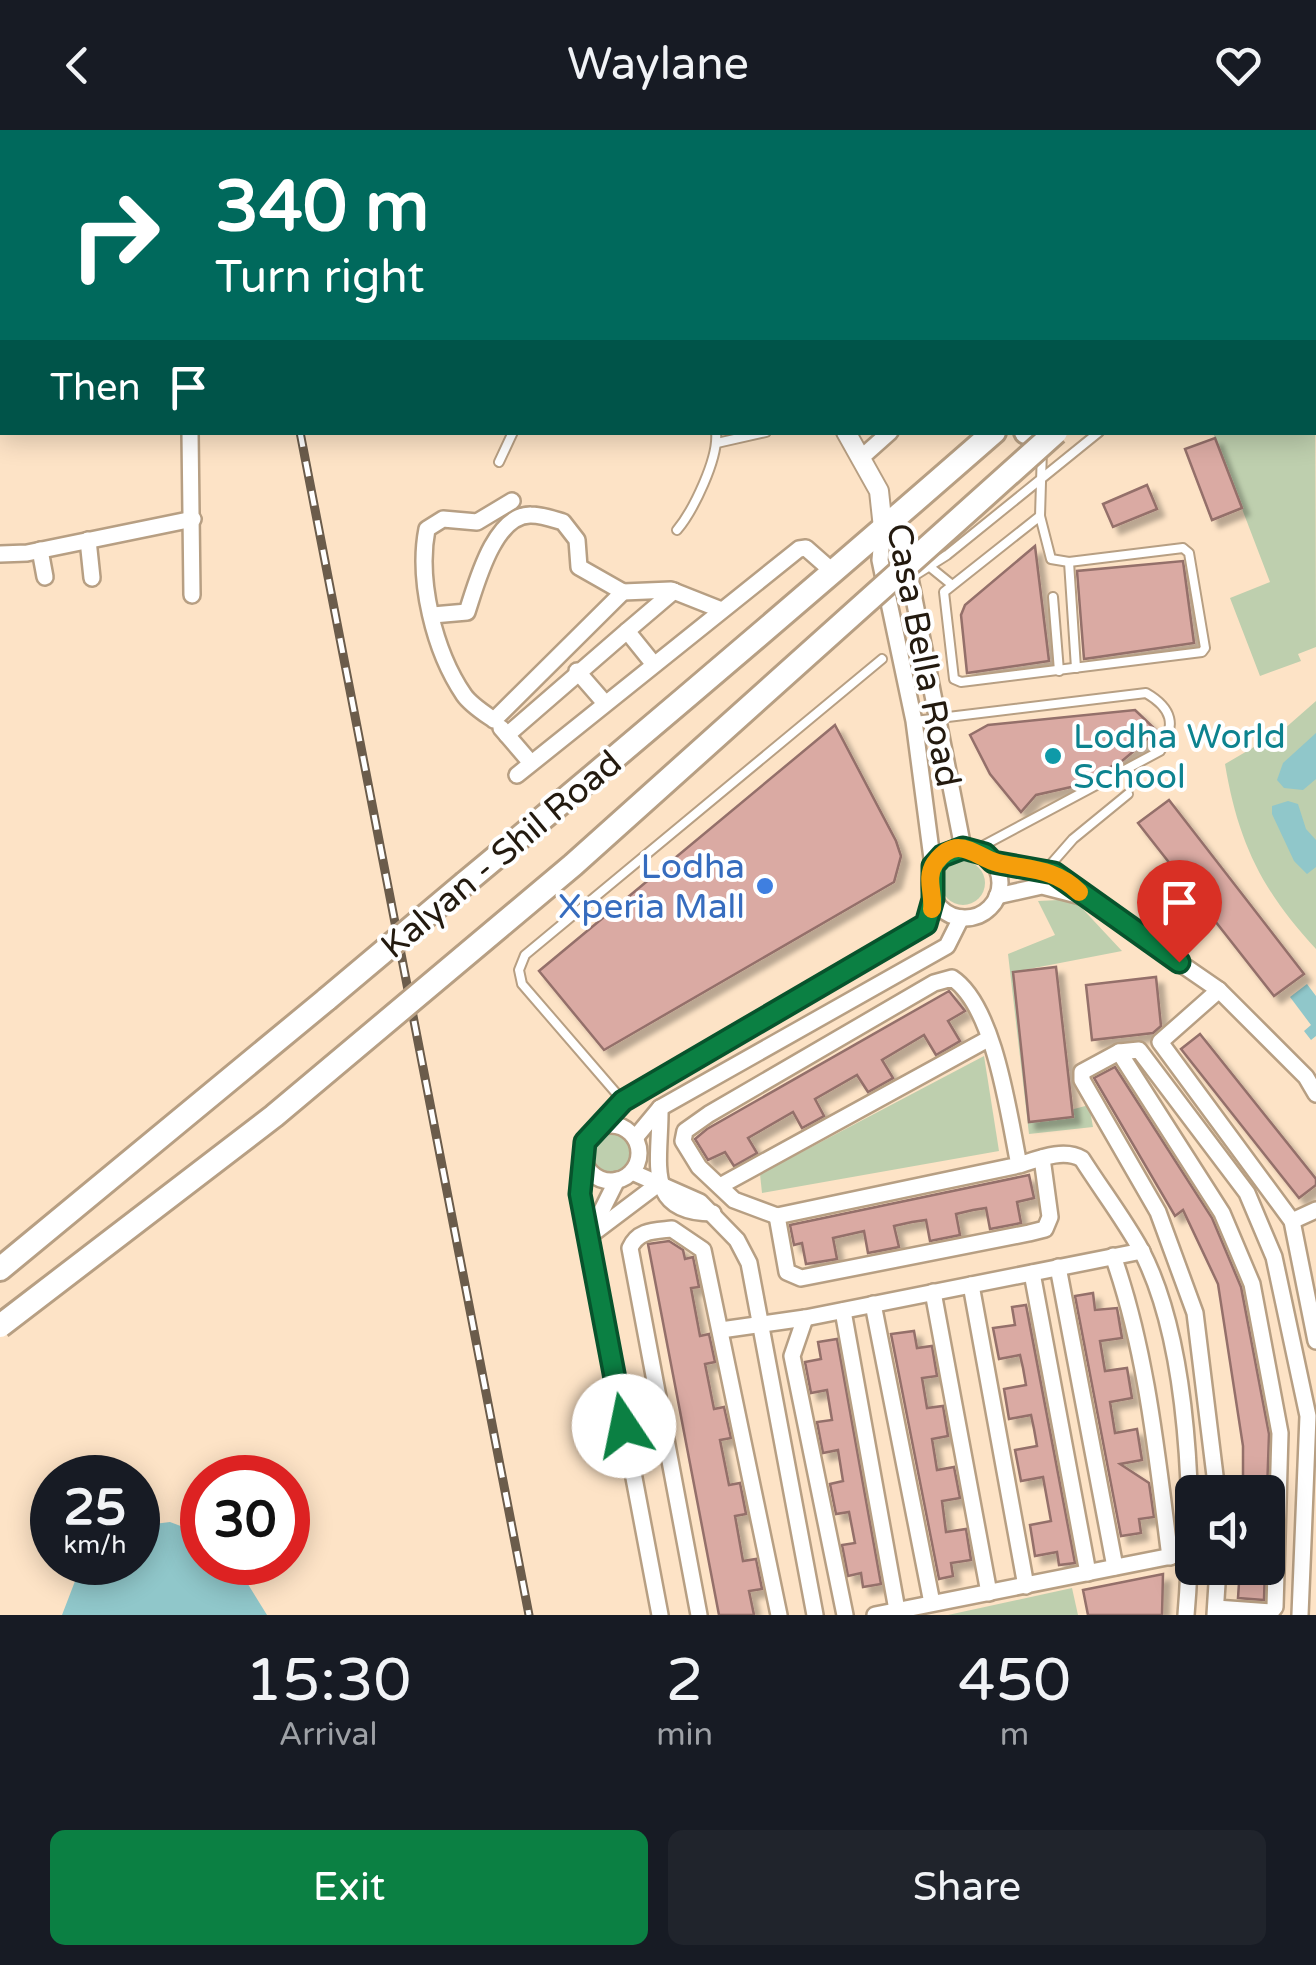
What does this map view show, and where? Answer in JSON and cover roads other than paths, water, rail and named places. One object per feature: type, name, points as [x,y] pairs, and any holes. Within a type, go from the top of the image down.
[{"type":"main road","name":"Kalyan - Shil Road","points":[[0,1269],[664,718],[990,435]]},
{"type":"main road","points":[[0,1326],[274,1116],[574,866],[1036,435]]},
{"type":"street","points":[[190,435],[192,596]]},
{"type":"street","name":"Casa Bella Road","points":[[848,435],[878,490],[908,580],[935,718],[969,849]]},
{"type":"street","points":[[862,457],[887,435]]},
{"type":"street","points":[[512,501],[477,522],[443,519],[428,529],[421,565],[444,659],[466,698],[494,720],[532,763]]},
{"type":"street","points":[[434,614],[467,612],[486,552],[518,518],[529,514],[564,522],[577,540],[579,567],[622,592],[674,591],[719,609]]},
{"type":"street","points":[[0,554],[40,550],[193,519]]},
{"type":"street","name":"Casa Bella Road","points":[[890,520],[880,560],[914,721],[933,866],[933,899]]},
{"type":"street","points":[[88,540],[92,578]]},
{"type":"street","points":[[517,775],[652,662],[798,549],[806,548],[832,570]]},
{"type":"street","points":[[40,550],[45,577]]},
{"type":"street","points":[[507,735],[674,591]]},
{"type":"street","points":[[494,720],[622,592]]},
{"type":"street","points":[[627,631],[652,662]]},
{"type":"street","points":[[577,671],[604,702]]},
{"type":"street","points":[[933,866],[942,856],[969,849],[993,862],[1045,871],[1067,880],[1084,898],[1219,990],[1306,1077],[1316,1094]]},
{"type":"street","points":[[933,899],[940,908],[961,918],[983,913],[998,896],[1000,884],[993,862]]},
{"type":"street","points":[[998,896],[1042,886],[1084,898]]},
{"type":"street","points":[[660,1615],[580,1194],[583,1151],[589,1136],[623,1101],[900,941],[926,924],[933,899]]},
{"type":"street","points":[[635,1138],[660,1108],[947,946],[957,933],[961,918]]},
{"type":"street","points":[[1018,1165],[1000,1072],[962,984],[952,978],[934,983],[685,1131],[685,1148],[720,1186],[759,1213],[776,1216],[1018,1165],[1042,1158],[1073,1154],[1082,1159],[1142,1251],[1156,1291],[1184,1414],[1188,1475]]},
{"type":"street","points":[[1219,990],[1160,1042],[1292,1222],[1316,1341]]},
{"type":"street","points":[[720,1186],[988,1039]]},
{"type":"street","points":[[1214,1475],[1195,1313],[1158,1212],[1082,1080],[1082,1072],[1119,1052],[1139,1050],[1248,1193],[1274,1257],[1308,1416],[1300,1615]]},
{"type":"street","points":[[1119,1052],[1222,1213],[1252,1284],[1280,1433],[1276,1607],[1271,1612],[1216,1612],[1217,1585]]},
{"type":"street","points":[[660,1108],[658,1185],[668,1200],[692,1213],[713,1213],[737,1240],[749,1263],[815,1615]]},
{"type":"street","points":[[588,1237],[639,1152],[635,1138],[621,1127],[602,1126]]},
{"type":"street","points":[[583,1151],[593,1174],[625,1176],[658,1185]]},
{"type":"street","points":[[776,1216],[787,1272],[801,1278],[1029,1234],[1045,1229],[1050,1217],[1042,1158]]},
{"type":"street","points":[[588,1237],[658,1185]]},
{"type":"street","points":[[1292,1222],[1316,1210]]},
{"type":"street","points":[[699,1615],[630,1248],[635,1238],[672,1229],[703,1250],[780,1615]]},
{"type":"street","points":[[722,1330],[805,1318],[1142,1251]]},
{"type":"street","points":[[1114,1256],[1128,1298],[1170,1556]]},
{"type":"street","points":[[1058,1267],[1115,1568]]},
{"type":"street","points":[[1032,1273],[1088,1573]]},
{"type":"street","points":[[972,1284],[1026,1586]]},
{"type":"street","points":[[1128,1298],[1156,1291]]},
{"type":"street","points":[[933,1292],[989,1593]]},
{"type":"street","points":[[873,1304],[932,1604]]},
{"type":"street","points":[[842,1310],[896,1610]]},
{"type":"street","points":[[805,1318],[792,1356],[845,1615]]},
{"type":"street","points":[[874,1615],[1175,1555]]},
{"type":"street","points":[[1186,1615],[1189,1585]]},
{"type":"lane","points":[[499,462],[512,435]]},
{"type":"lane","points":[[677,530],[696,507],[716,438],[741,435]]},
{"type":"lane","points":[[1037,435],[1042,476],[1040,516],[1051,560],[1070,562],[1184,548],[1189,553],[1205,648],[1202,652],[961,682],[954,679],[943,597],[950,584],[1040,516]]},
{"type":"lane","points":[[908,580],[930,567],[1095,435]]},
{"type":"lane","points":[[1070,562],[1076,668]]},
{"type":"lane","points":[[930,567],[950,584]]},
{"type":"lane","points":[[1053,596],[1059,671]]},
{"type":"lane","points":[[623,1101],[522,984],[519,970],[525,955],[882,659]]},
{"type":"lane","points":[[914,721],[1146,694],[1163,703],[1171,718],[1171,735],[1160,751],[969,849]]},
{"type":"lane","points":[[1045,871],[1073,840],[1128,794]]},
{"type":"water","points":[[1316,733],[1316,779],[1303,790],[1284,788],[1277,780],[1283,763]]},
{"type":"water","points":[[1288,801],[1298,804],[1306,829],[1316,840],[1316,867],[1307,874],[1294,861],[1272,814],[1272,806]]},
{"type":"water","points":[[1307,984],[1316,996],[1316,1036],[1311,1040],[1304,1031],[1311,1025],[1290,997]]},
{"type":"water","points":[[160,1523],[180,1526],[180,1585],[249,1585],[267,1615],[62,1615],[74,1585],[160,1585]]},
{"type":"railway","points":[[301,435],[529,1615]]},
{"type":"place","name":"Lodha World School","points":[[1053,756]]},
{"type":"place","name":"Lodha Xperia Mall","points":[[765,886]]}]
